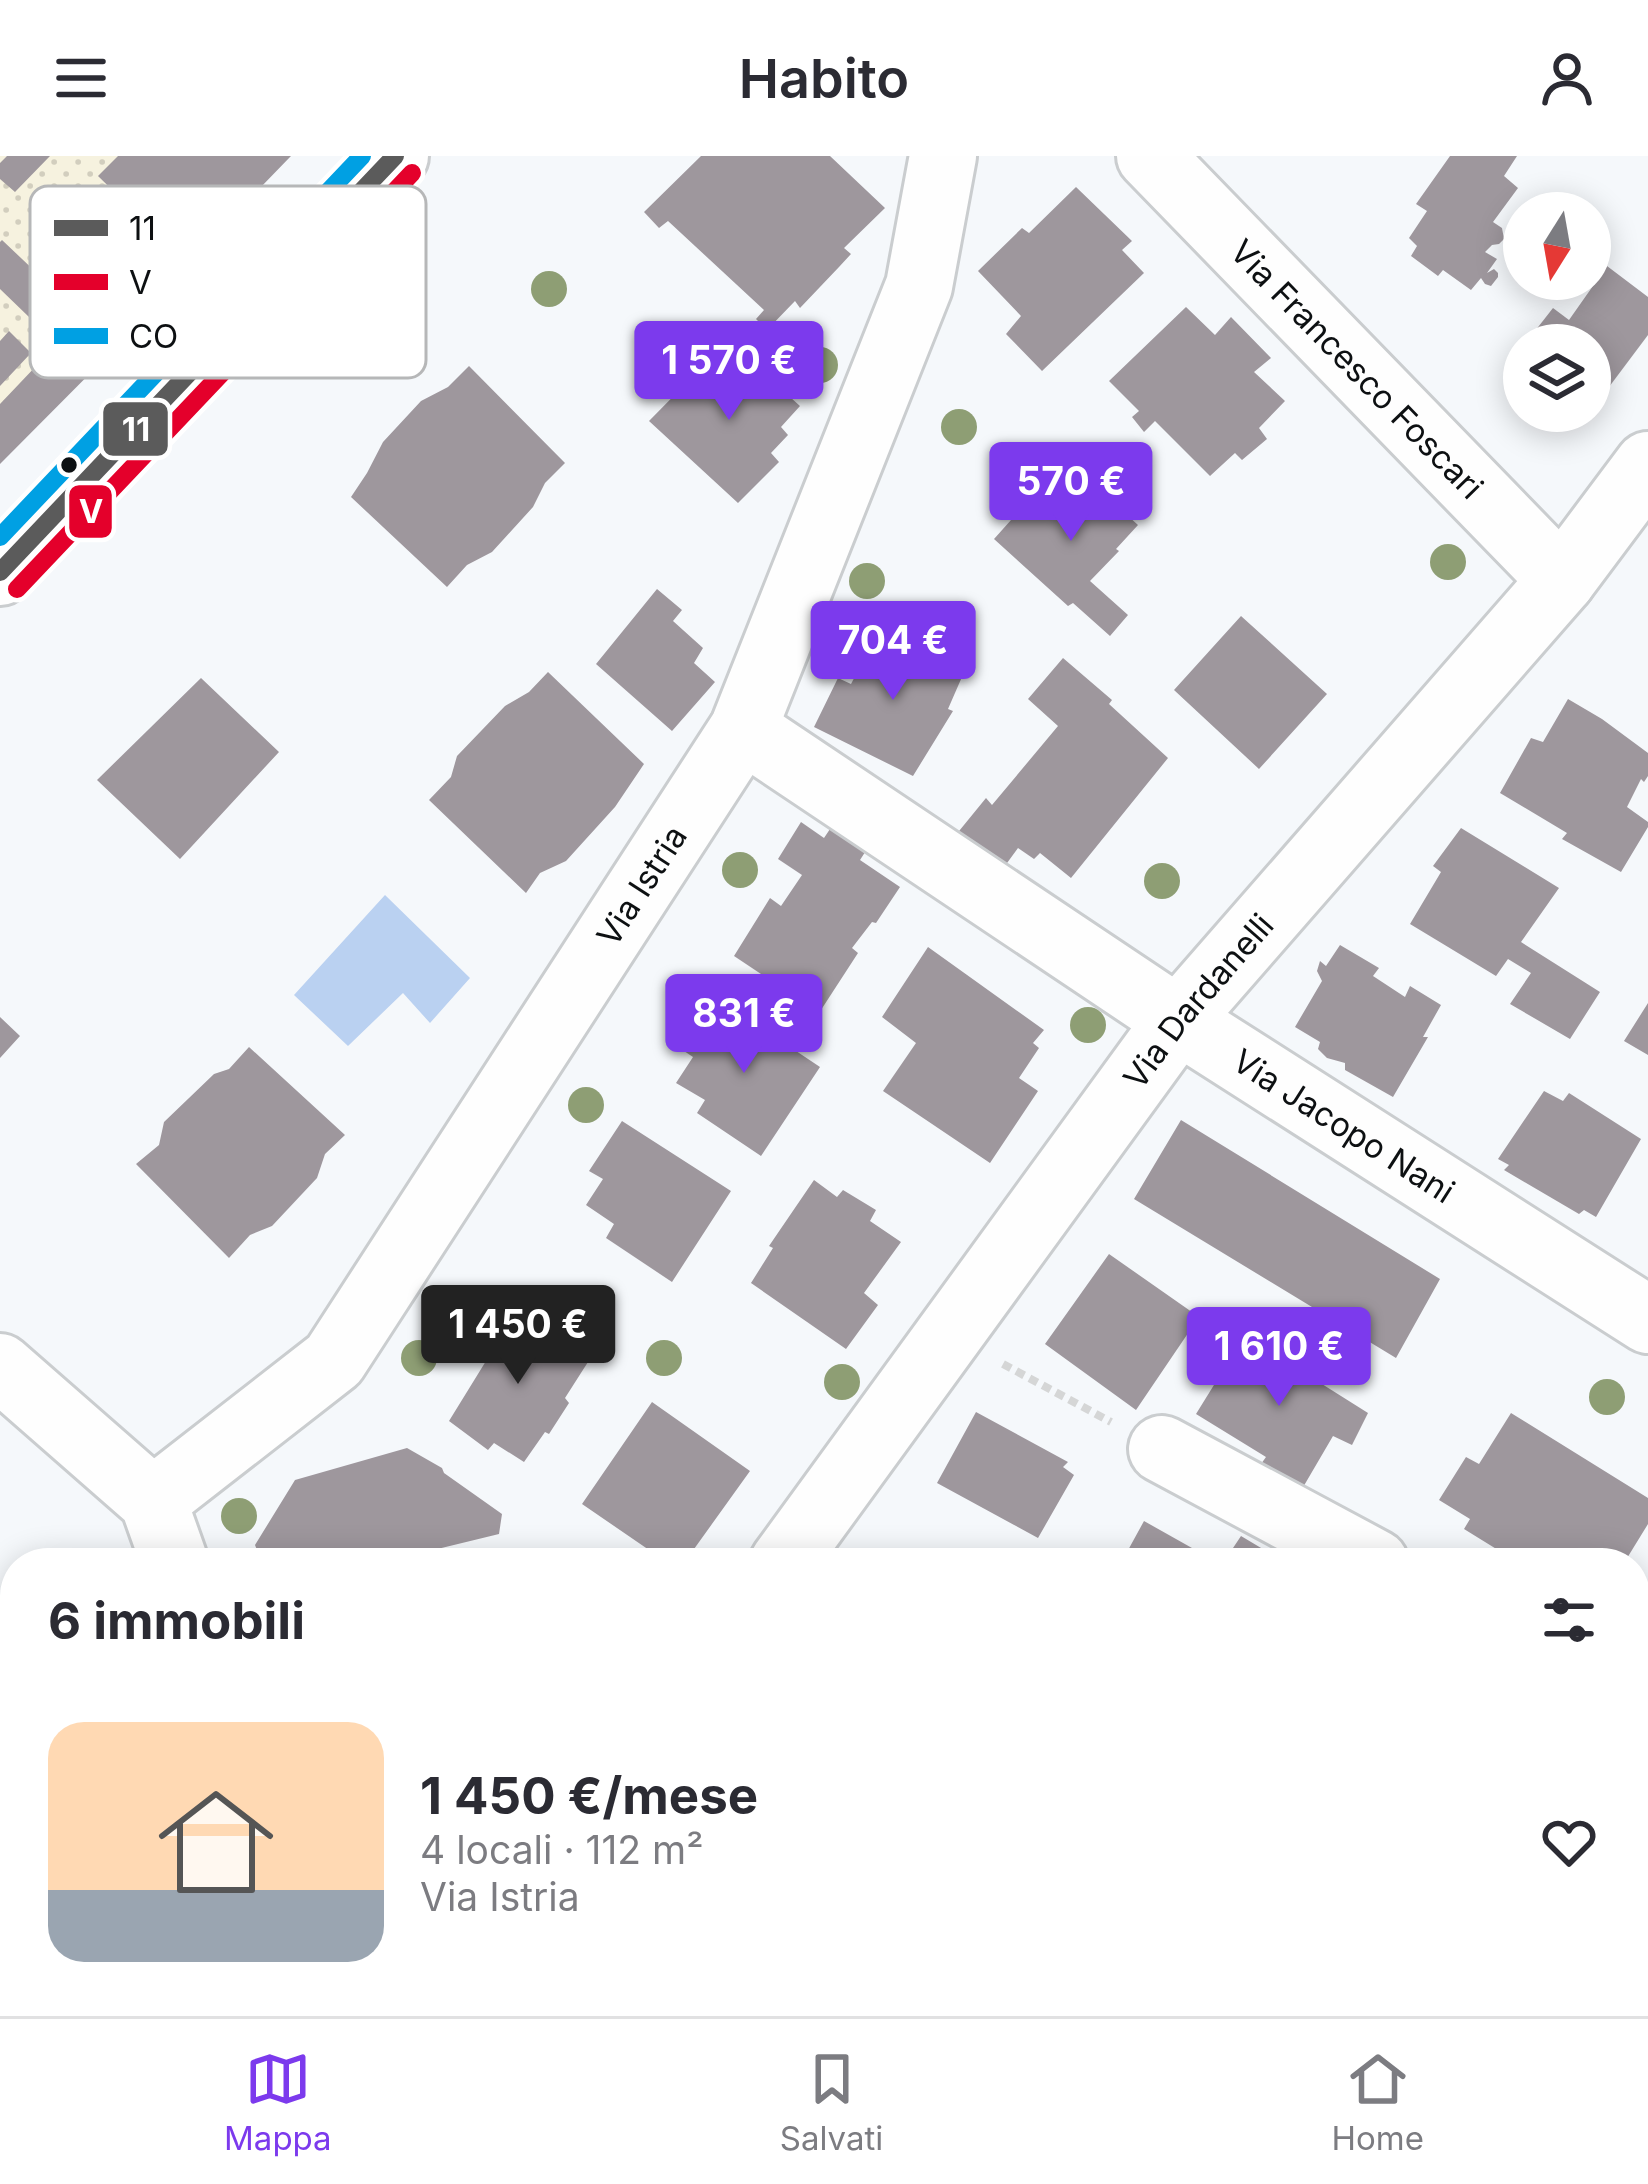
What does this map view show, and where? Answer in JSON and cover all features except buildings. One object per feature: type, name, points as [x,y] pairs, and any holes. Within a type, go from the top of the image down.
[{"type":"street","points":[[367,186],[395,156]]},
{"type":"street","name":"Via Istria","points":[[153,1501],[334,1360],[743,729],[920,286],[943,156]]},
{"type":"street","name":"Via Francesco Foscari","points":[[1150,156],[1562,580]]},
{"type":"street","points":[[0,572],[184,378]]},
{"type":"street","name":"Via Dardanelli","points":[[794,1548],[1178,1020],[1562,580],[1648,464]]},
{"type":"street","name":"Via Jacopo Nani","points":[[743,729],[1178,1020],[1648,1320]]},
{"type":"street","points":[[0,1367],[153,1501],[170,1548]]},
{"type":"street","points":[[1162,1449],[1347,1548]]},
{"type":"path","points":[[949,1335],[1162,1449]]},
{"type":"sand","points":[[0,156],[259,156],[230,186],[30,186],[30,378],[47,378],[0,427]]},
{"type":"water","points":[[385,895],[470,978],[430,1023],[403,993],[348,1046],[294,995]]},
{"type":"transit line","name":"CO","points":[[333,186],[362,156]]},
{"type":"transit line","name":"11","points":[[367,186],[395,156]]},
{"type":"transit line","name":"V","points":[[400,186],[412,173]]},
{"type":"transit line","name":"CO","points":[[0,537],[151,378]]},
{"type":"transit line","name":"11","points":[[0,572],[184,378]]},
{"type":"transit line","name":"V","points":[[17,589],[217,378]]}]
